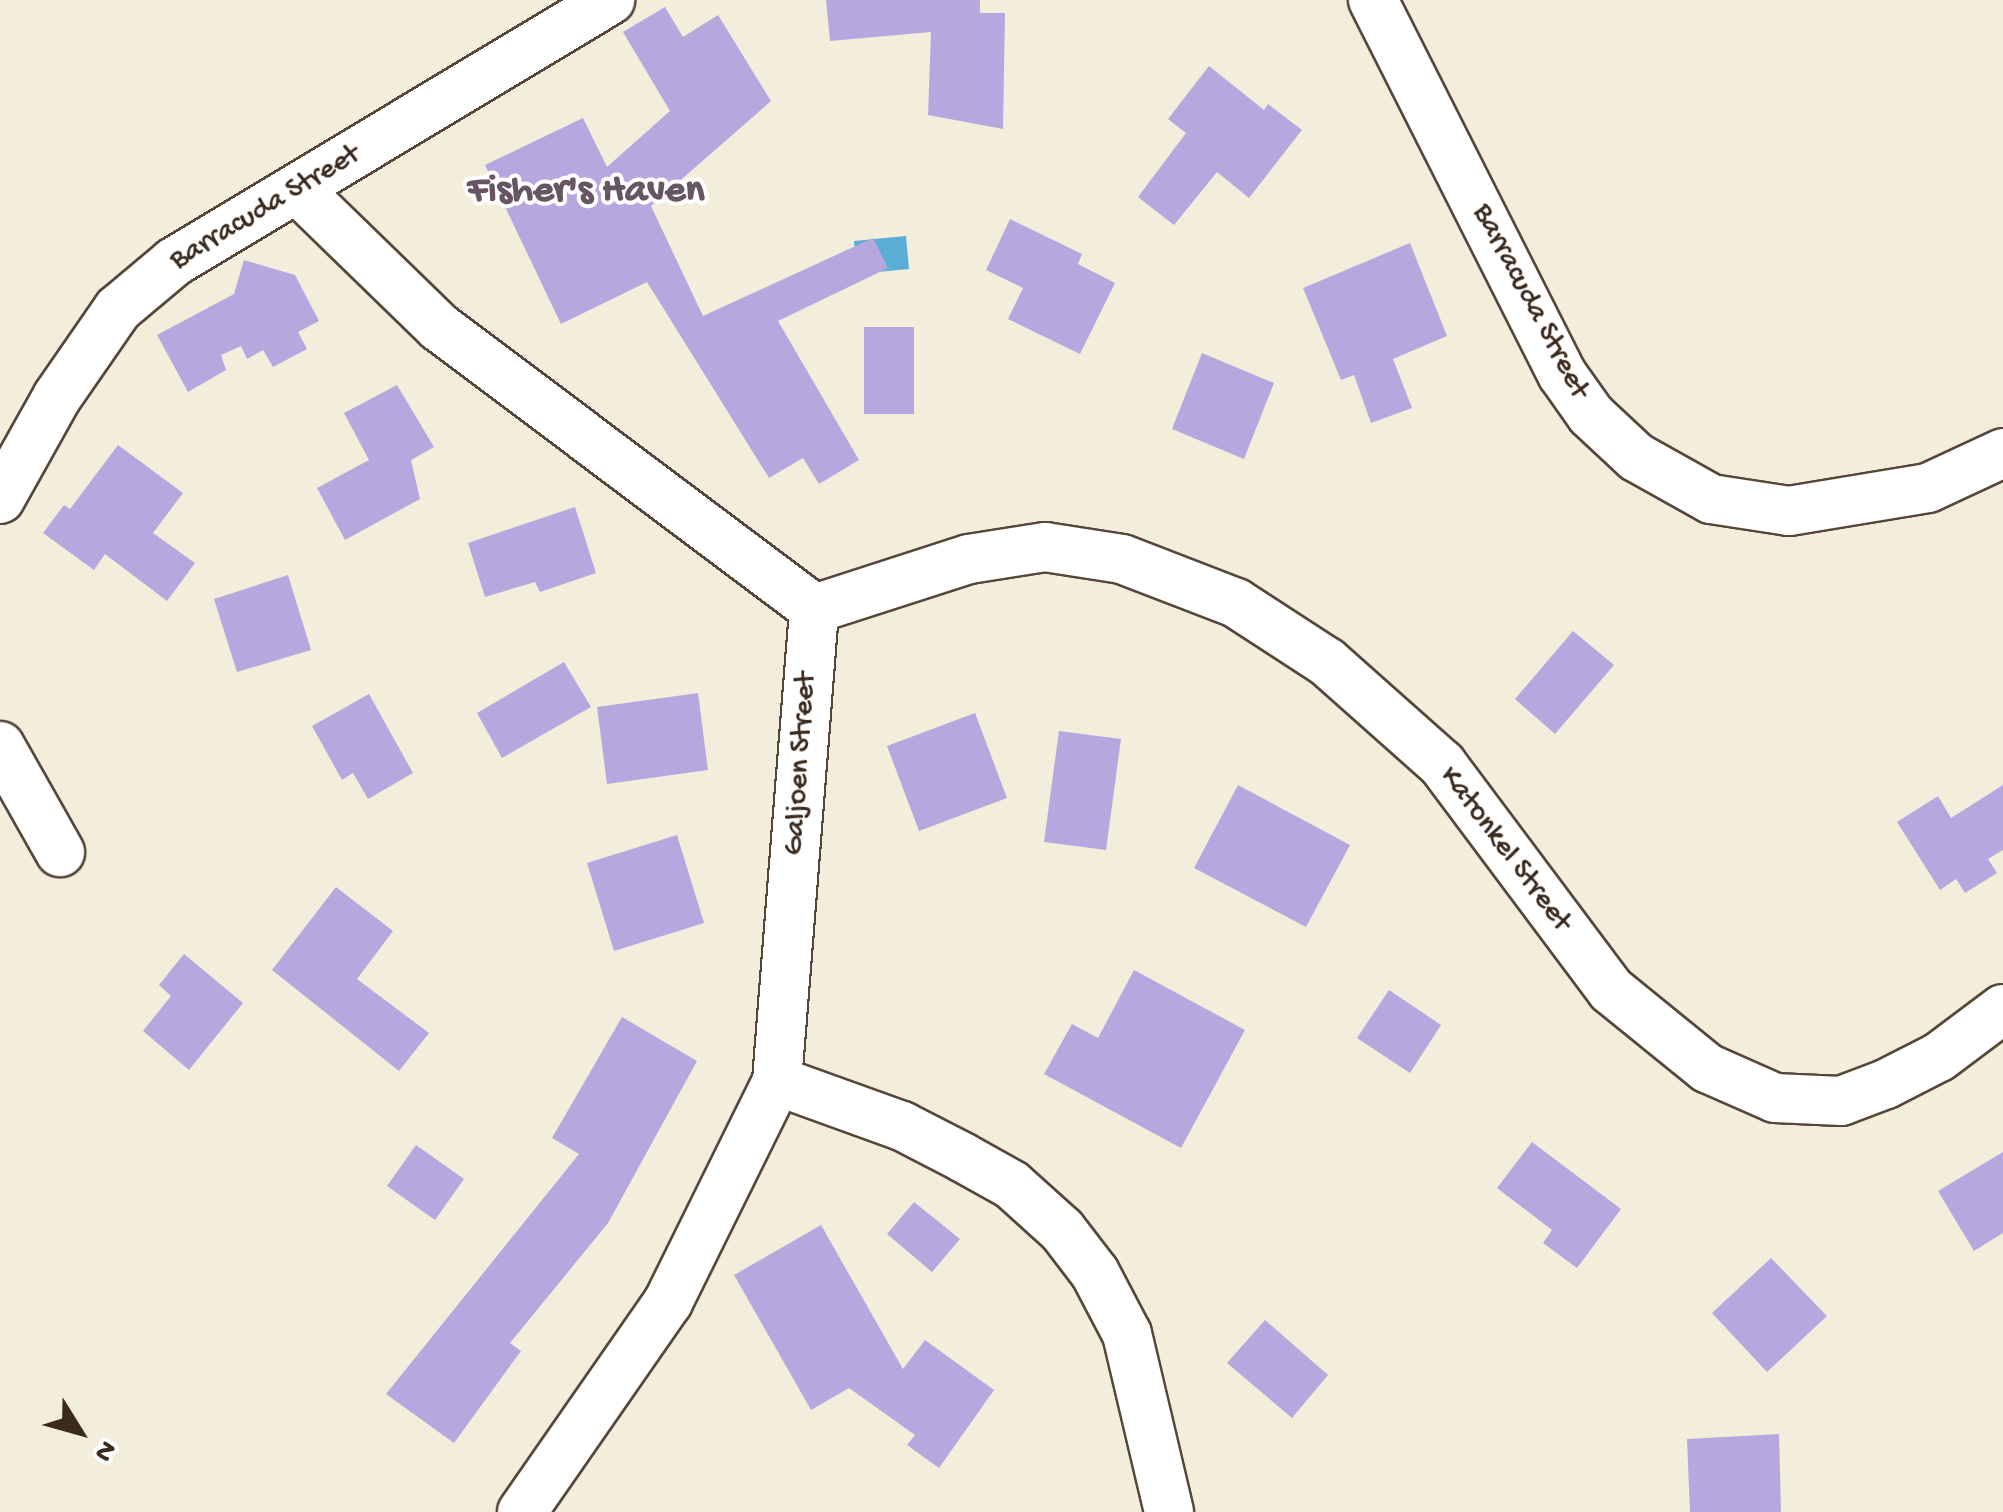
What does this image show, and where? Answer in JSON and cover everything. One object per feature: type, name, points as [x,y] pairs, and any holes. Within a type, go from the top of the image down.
[{"type":"street","name":"Barracuda Street","points":[[0,499],[57,397],[118,309],[174,262],[610,0]]},
{"type":"street","name":"Barracuda Street","points":[[1372,0],[1562,374],[1592,415],[1636,458],[1712,499],[1789,510],[1928,488],[2003,453]]},
{"type":"street","points":[[298,190],[439,327],[814,609]]},
{"type":"street","name":"Katonkel Street","points":[[814,609],[969,559],[1045,547],[1122,559],[1236,603],[1328,662],[1442,764],[1611,990],[1707,1068],[1775,1098],[1841,1101],[1886,1084],[1939,1057],[2003,1008]]},
{"type":"street","name":"Galjoen Street","points":[[522,1512],[668,1302],[777,1082],[814,609]]},
{"type":"street","points":[[0,746],[60,852]]},
{"type":"street","points":[[777,1082],[902,1126],[962,1157],[1012,1185],[1062,1230],[1095,1273],[1127,1334],[1169,1512]]},
{"type":"water","points":[[906,236],[909,269],[857,274],[854,241]]},
{"type":"building","points":[[826,0],[980,0],[980,13],[1005,13],[1003,129],[928,115],[931,32],[830,41]]},
{"type":"building","points":[[665,7],[683,37],[718,15],[771,101],[651,206],[703,316],[873,238],[888,268],[778,321],[859,460],[819,484],[803,458],[769,478],[647,282],[561,324],[485,165],[583,118],[607,167],[670,111],[623,32]]},
{"type":"building","points":[[1209,66],[1264,110],[1268,104],[1302,130],[1249,198],[1217,172],[1174,225],[1138,197],[1186,133],[1168,119]]},
{"type":"building","points":[[1010,219],[1082,254],[1078,264],[1115,283],[1080,354],[1008,319],[1023,288],[986,270]]},
{"type":"building","points":[[1410,243],[1447,336],[1393,359],[1412,408],[1371,423],[1354,375],[1341,380],[1303,288]]},
{"type":"building","points":[[244,260],[295,275],[319,321],[298,332],[307,349],[273,367],[263,350],[247,359],[241,346],[221,355],[226,370],[188,392],[157,335],[234,294]]},
{"type":"building","points":[[864,327],[914,327],[914,414],[864,414]]},
{"type":"building","points":[[1202,353],[1274,383],[1244,459],[1172,429]]},
{"type":"building","points":[[397,385],[434,447],[411,460],[420,499],[345,540],[317,488],[369,460],[344,413]]},
{"type":"building","points":[[118,445],[183,493],[153,533],[195,563],[167,601],[105,554],[94,570],[43,533],[64,505],[70,509]]},
{"type":"building","points":[[575,507],[596,573],[540,592],[535,582],[485,597],[468,543]]},
{"type":"building","points":[[288,575],[311,650],[237,672],[214,599]]},
{"type":"building","points":[[1573,631],[1614,665],[1555,734],[1515,699]]},
{"type":"building","points":[[564,662],[591,707],[502,758],[477,713]]},
{"type":"building","points":[[698,693],[708,770],[607,784],[597,707]]},
{"type":"building","points":[[369,694],[413,773],[368,799],[353,773],[342,780],[312,726]]},
{"type":"building","points":[[975,713],[1007,798],[919,831],[887,746]]},
{"type":"building","points":[[1059,731],[1121,739],[1106,850],[1044,842]]},
{"type":"building","points":[[1238,785],[1350,845],[1306,927],[1194,868]]},
{"type":"building","points":[[2003,785],[2003,850],[1988,859],[1997,873],[1965,893],[1956,879],[1940,890],[1897,822],[1938,796],[1951,818]]},
{"type":"building","points":[[677,835],[704,923],[614,951],[587,863]]},
{"type":"building","points":[[336,887],[393,931],[357,979],[429,1033],[399,1071],[272,970]]},
{"type":"building","points":[[184,954],[243,1003],[189,1070],[143,1031],[171,996],[159,985]]},
{"type":"building","points":[[1134,970],[1245,1030],[1181,1148],[1044,1074],[1072,1024],[1098,1038]]},
{"type":"building","points":[[1389,990],[1441,1025],[1410,1073],[1357,1038]]},
{"type":"building","points":[[622,1017],[697,1061],[608,1223],[510,1343],[521,1351],[454,1443],[386,1394],[579,1154],[552,1138]]},
{"type":"building","points":[[1532,1142],[1621,1209],[1577,1268],[1543,1243],[1552,1230],[1497,1188]]},
{"type":"building","points":[[416,1145],[464,1179],[435,1220],[387,1186]]},
{"type":"building","points":[[2003,1152],[2003,1233],[1974,1251],[1938,1191]]},
{"type":"building","points":[[914,1202],[960,1239],[932,1272],[887,1234]]},
{"type":"building","points":[[821,1225],[903,1369],[925,1340],[994,1390],[939,1468],[907,1445],[915,1435],[849,1388],[811,1410],[734,1275]]},
{"type":"building","points":[[1771,1258],[1827,1316],[1767,1372],[1712,1313]]},
{"type":"building","points":[[1265,1320],[1328,1375],[1292,1418],[1227,1363]]},
{"type":"building","points":[[1779,1434],[1781,1512],[1690,1512],[1687,1439]]},
{"type":"district","name":"Fisher's Haven","points":[[586,192]]}]
